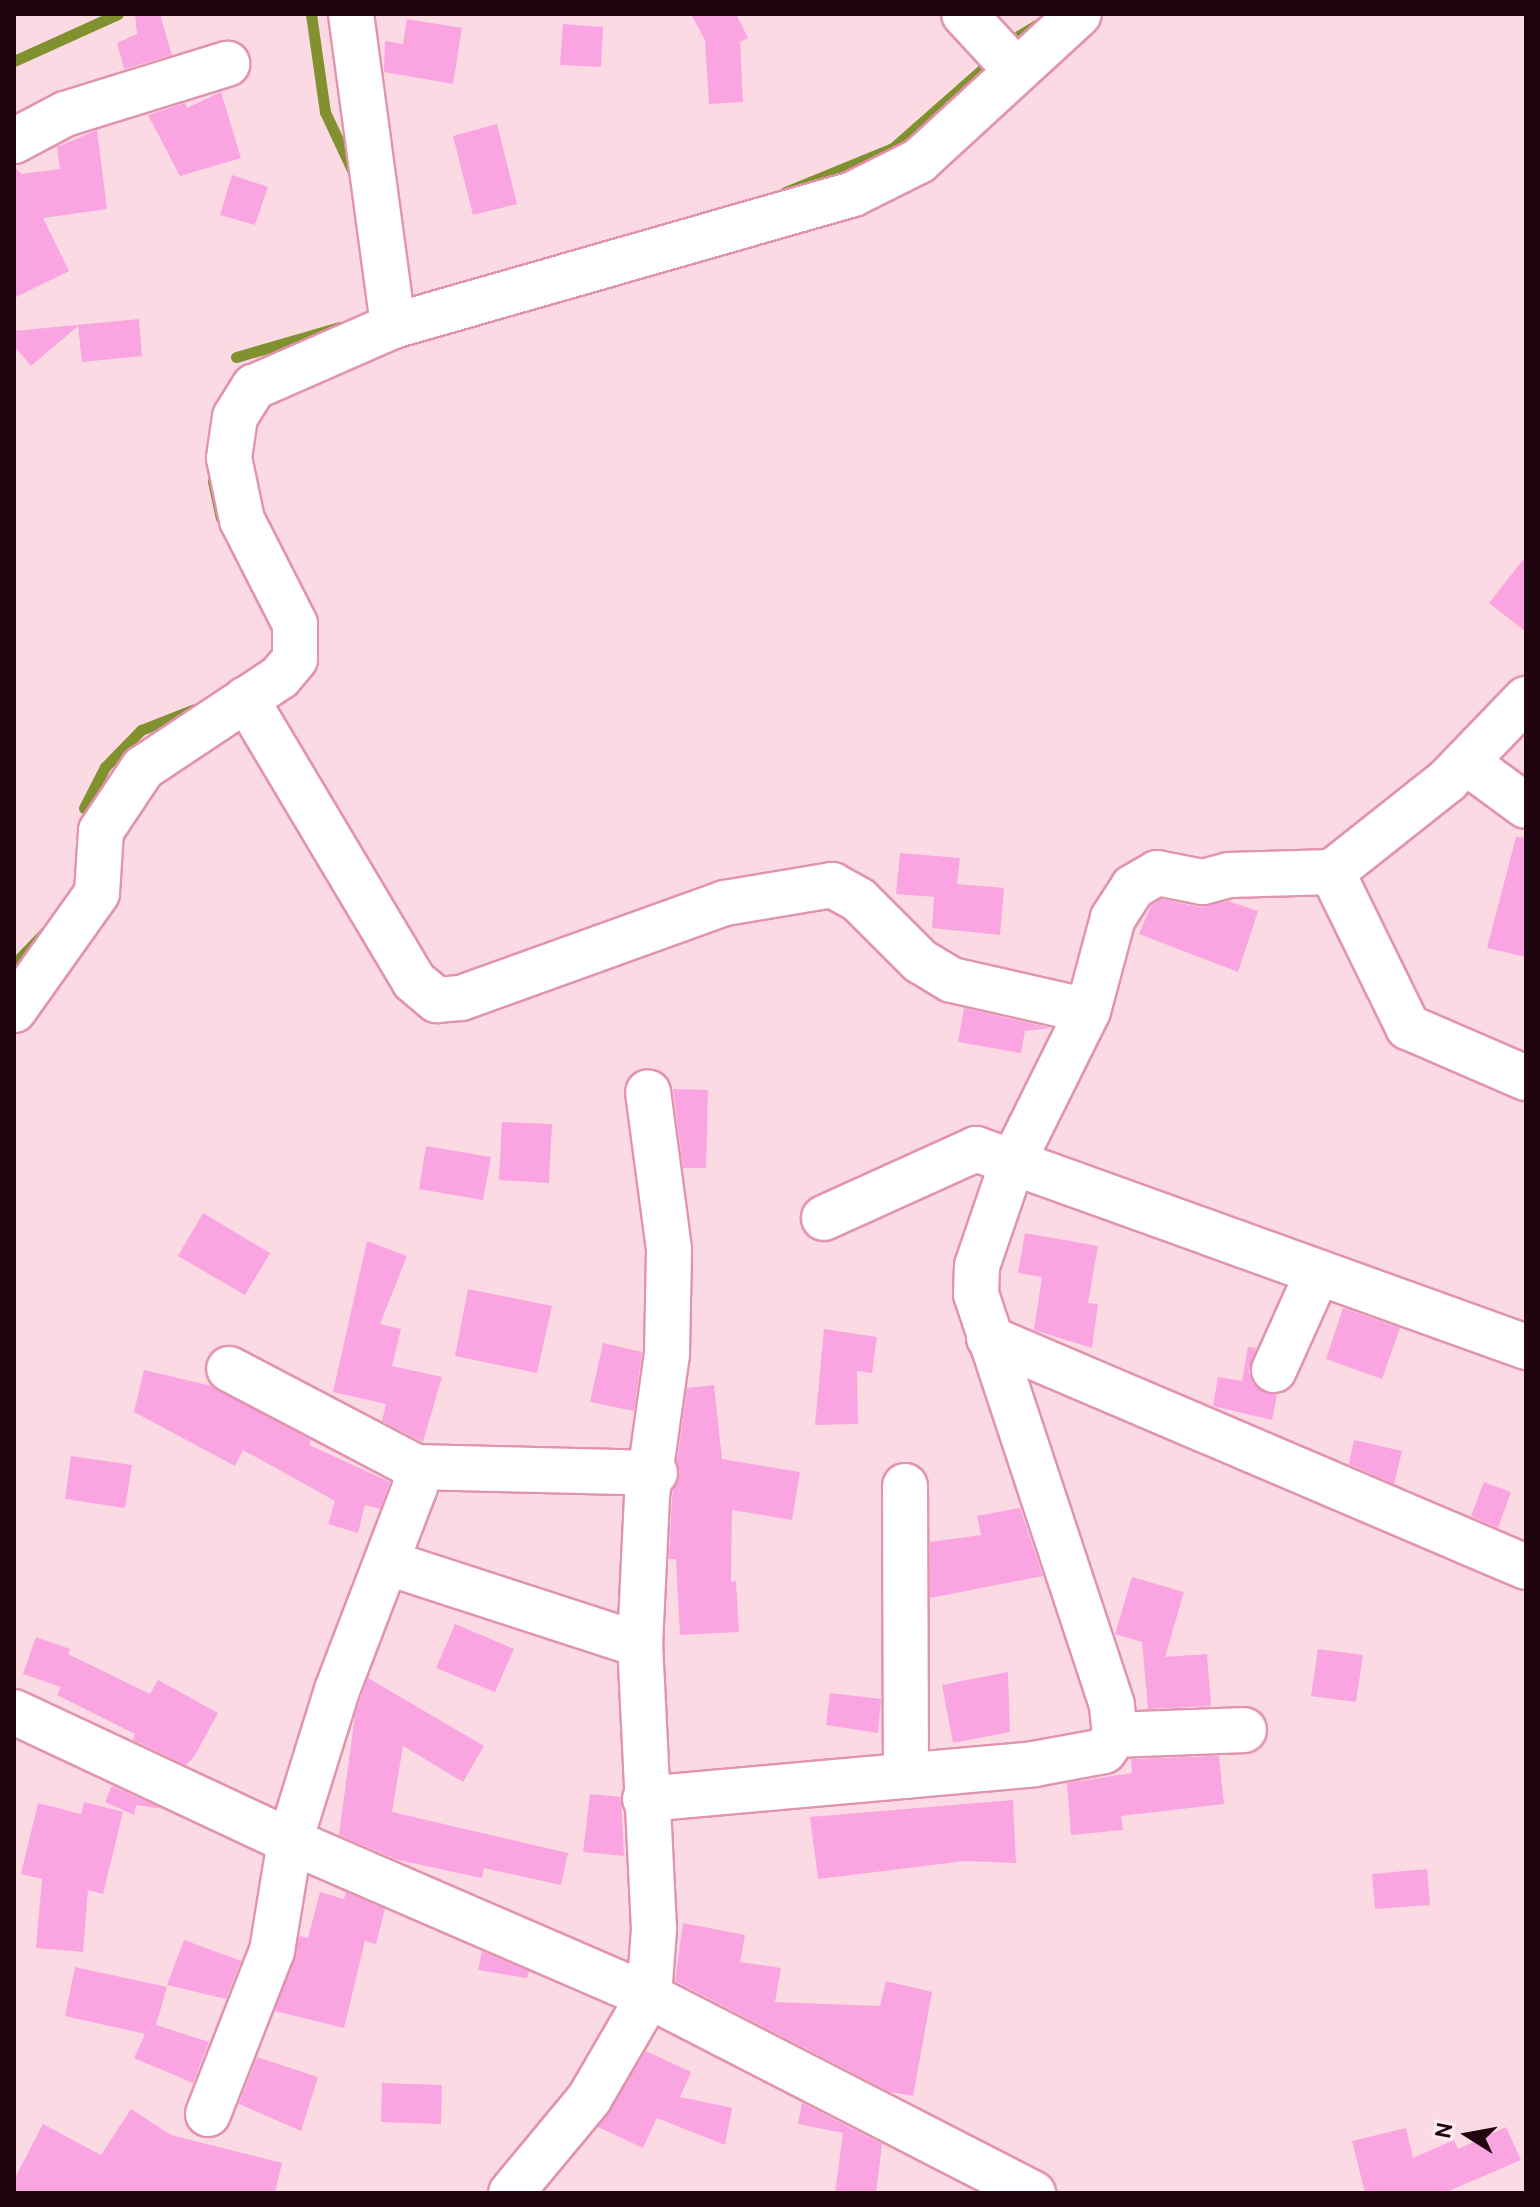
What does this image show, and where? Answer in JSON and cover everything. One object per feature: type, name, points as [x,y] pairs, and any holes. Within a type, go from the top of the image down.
[{"type":"street","points":[[351,14],[393,313]]},
{"type":"street","points":[[964,14],[1014,68]]},
{"type":"street","points":[[14,1010],[97,893],[101,831],[133,782],[160,752],[287,672],[297,646],[291,614],[242,520],[229,445],[239,405],[270,375],[393,313],[853,194],[919,161],[1014,68],[1079,14]]},
{"type":"street","points":[[14,141],[65,114],[227,64]]},
{"type":"street","points":[[246,699],[414,981],[437,1000],[461,998],[725,903],[832,885],[859,900],[920,961],[952,980],[1088,1011]]},
{"type":"street","points":[[645,1799],[906,1776],[1104,1751],[1115,1735],[1112,1705],[989,1338],[975,1281],[1012,1164],[1088,1011],[1113,918],[1140,882],[1157,873],[1203,882],[1229,875],[1332,872],[1466,762],[1526,699]]},
{"type":"street","points":[[1466,762],[1526,806]]},
{"type":"street","points":[[1332,872],[1408,1027],[1526,1078]]},
{"type":"street","points":[[511,2193],[589,2099],[649,1996],[654,1929],[645,1799],[640,1645],[647,1496],[655,1473],[669,1249],[648,1092]]},
{"type":"street","points":[[824,1218],[976,1149],[1526,1347]]},
{"type":"street","points":[[1274,1370],[1318,1272]]},
{"type":"street","points":[[989,1338],[1526,1567]]},
{"type":"street","points":[[229,1369],[416,1467],[655,1473]]},
{"type":"street","points":[[208,2114],[272,1951],[290,1841],[337,1690],[415,1487],[416,1467]]},
{"type":"street","points":[[905,1486],[906,1776]]},
{"type":"street","points":[[388,1563],[640,1645]]},
{"type":"street","points":[[14,1712],[290,1841],[649,1996],[1033,2193]]},
{"type":"street","points":[[1115,1735],[1244,1730]]},
{"type":"building","points":[[135,14],[160,14],[172,55],[124,69],[117,43],[137,34]]},
{"type":"building","points":[[691,14],[736,14],[748,38],[740,42],[743,102],[709,104],[705,40]]},
{"type":"building","points":[[407,19],[462,28],[453,84],[384,72],[385,41],[403,44]]},
{"type":"building","points":[[563,24],[603,27],[601,67],[560,65]]},
{"type":"building","points":[[221,92],[241,158],[180,176],[148,115],[185,103],[187,108]]},
{"type":"building","points":[[497,124],[517,204],[473,215],[453,136]]},
{"type":"building","points":[[97,130],[107,209],[43,218],[69,271],[14,298],[14,166],[21,174],[60,169],[57,147]]},
{"type":"building","points":[[232,175],[268,187],[255,225],[220,215]]},
{"type":"building","points":[[139,319],[142,356],[82,362],[78,326],[31,366],[14,346],[14,331]]},
{"type":"building","points":[[1526,556],[1526,632],[1489,603]]},
{"type":"building","points":[[1516,837],[1526,838],[1526,957],[1487,948]]},
{"type":"building","points":[[900,853],[960,858],[957,884],[1004,888],[1000,935],[932,928],[934,897],[896,894]]},
{"type":"building","points":[[1161,899],[1199,907],[1228,901],[1258,911],[1238,972],[1139,934],[1151,906]]},
{"type":"building","points":[[964,1008],[1051,1028],[1025,1031],[1021,1053],[958,1042]]},
{"type":"building","points":[[673,1089],[708,1090],[706,1168],[683,1168]]},
{"type":"building","points":[[502,1122],[552,1124],[549,1183],[499,1180]]},
{"type":"building","points":[[426,1146],[491,1157],[483,1200],[419,1189]]},
{"type":"building","points":[[203,1213],[270,1253],[245,1295],[178,1256]]},
{"type":"building","points":[[1025,1233],[1098,1246],[1088,1303],[1098,1304],[1092,1348],[1034,1330],[1042,1277],[1018,1273]]},
{"type":"building","points":[[367,1241],[407,1256],[380,1324],[401,1329],[392,1366],[442,1377],[423,1442],[382,1421],[386,1404],[333,1392]]},
{"type":"building","points":[[468,1289],[552,1306],[537,1373],[455,1356]]},
{"type":"building","points":[[1343,1308],[1400,1328],[1382,1379],[1326,1359]]},
{"type":"building","points":[[824,1329],[877,1337],[872,1373],[857,1371],[858,1424],[815,1425]]},
{"type":"building","points":[[603,1343],[642,1352],[634,1411],[590,1402]]},
{"type":"building","points":[[1248,1347],[1256,1348],[1249,1372],[1253,1384],[1277,1395],[1272,1420],[1213,1406],[1218,1377],[1242,1381]]},
{"type":"building","points":[[144,1370],[212,1386],[311,1440],[309,1445],[390,1482],[380,1509],[365,1505],[358,1533],[328,1524],[335,1501],[243,1450],[235,1466],[134,1412]]},
{"type":"building","points":[[714,1385],[722,1459],[800,1472],[792,1520],[732,1510],[731,1582],[736,1581],[739,1632],[680,1635],[676,1559],[669,1559],[672,1498],[687,1388]]},
{"type":"building","points":[[1354,1440],[1402,1451],[1394,1484],[1349,1464]]},
{"type":"building","points":[[71,1456],[132,1465],[125,1508],[65,1499]]},
{"type":"building","points":[[1484,1482],[1511,1492],[1498,1528],[1471,1516]]},
{"type":"building","points":[[1020,1508],[1043,1576],[930,1598],[930,1542],[981,1535],[977,1516]]},
{"type":"building","points":[[1132,1577],[1184,1592],[1165,1657],[1207,1654],[1211,1706],[1148,1709],[1142,1642],[1115,1634]]},
{"type":"building","points":[[455,1624],[514,1649],[495,1692],[436,1668]]},
{"type":"building","points":[[36,1637],[70,1649],[68,1654],[150,1694],[158,1680],[218,1713],[194,1757],[186,1765],[133,1740],[135,1734],[57,1695],[61,1687],[23,1674]]},
{"type":"building","points":[[1318,1649],[1363,1655],[1356,1702],[1311,1696]]},
{"type":"building","points":[[1008,1672],[1010,1732],[953,1743],[942,1685]]},
{"type":"building","points":[[368,1678],[484,1746],[463,1782],[403,1746],[392,1812],[568,1853],[561,1885],[484,1868],[482,1878],[398,1860],[339,1835],[355,1715]]},
{"type":"building","points":[[830,1693],[881,1699],[878,1733],[826,1725]]},
{"type":"building","points":[[1219,1756],[1224,1804],[1121,1816],[1123,1830],[1071,1835],[1067,1783],[1132,1773],[1131,1759]]},
{"type":"building","points":[[112,1786],[163,1809],[136,1805],[134,1815],[105,1802]]},
{"type":"building","points":[[590,1794],[621,1797],[624,1856],[583,1852]]},
{"type":"building","points":[[1013,1800],[1016,1863],[965,1861],[818,1879],[810,1817]]},
{"type":"building","points":[[84,1802],[123,1812],[103,1894],[88,1890],[83,1952],[36,1948],[42,1879],[21,1874],[38,1803],[81,1814]]},
{"type":"building","points":[[1427,1869],[1430,1905],[1375,1909],[1372,1874]]},
{"type":"building","points":[[320,1892],[344,1899],[346,1892],[385,1909],[376,1944],[365,1941],[344,2028],[275,2011],[300,1936],[308,1938]]},
{"type":"building","points":[[683,1923],[745,1935],[740,1962],[781,1968],[775,2002],[880,2006],[886,1981],[932,1992],[913,2096],[890,2092],[675,1981]]},
{"type":"building","points":[[184,1940],[241,1961],[226,1999],[167,1985]]},
{"type":"building","points":[[482,1951],[529,1971],[527,1978],[478,1970]]},
{"type":"building","points":[[75,1967],[167,1987],[156,2025],[209,2042],[193,2083],[134,2058],[145,2034],[65,2016]]},
{"type":"building","points":[[646,2051],[691,2072],[680,2097],[732,2108],[725,2145],[657,2118],[643,2148],[598,2127]]},
{"type":"building","points":[[257,2057],[318,2077],[301,2131],[239,2104]]},
{"type":"building","points":[[382,2083],[442,2085],[441,2124],[381,2122]]},
{"type":"building","points":[[802,2103],[882,2144],[876,2193],[835,2193],[843,2133],[798,2124]]},
{"type":"building","points":[[131,2109],[171,2135],[282,2163],[275,2193],[14,2193],[14,2180],[43,2124],[101,2155]]},
{"type":"building","points":[[1506,2127],[1521,2160],[1444,2193],[1365,2193],[1352,2141],[1406,2128],[1413,2158],[1454,2140],[1458,2149]]},
{"type":"waterway","points":[[14,61],[118,14]]},
{"type":"waterway","points":[[311,14],[325,112],[354,174]]},
{"type":"waterway","points":[[1015,38],[1042,22]]},
{"type":"waterway","points":[[785,192],[893,148],[985,67]]},
{"type":"waterway","points":[[236,357],[340,327]]},
{"type":"waterway","points":[[213,481],[221,518]]},
{"type":"waterway","points":[[84,808],[105,767],[141,730],[195,709]]},
{"type":"waterway","points":[[14,964],[47,930]]}]
